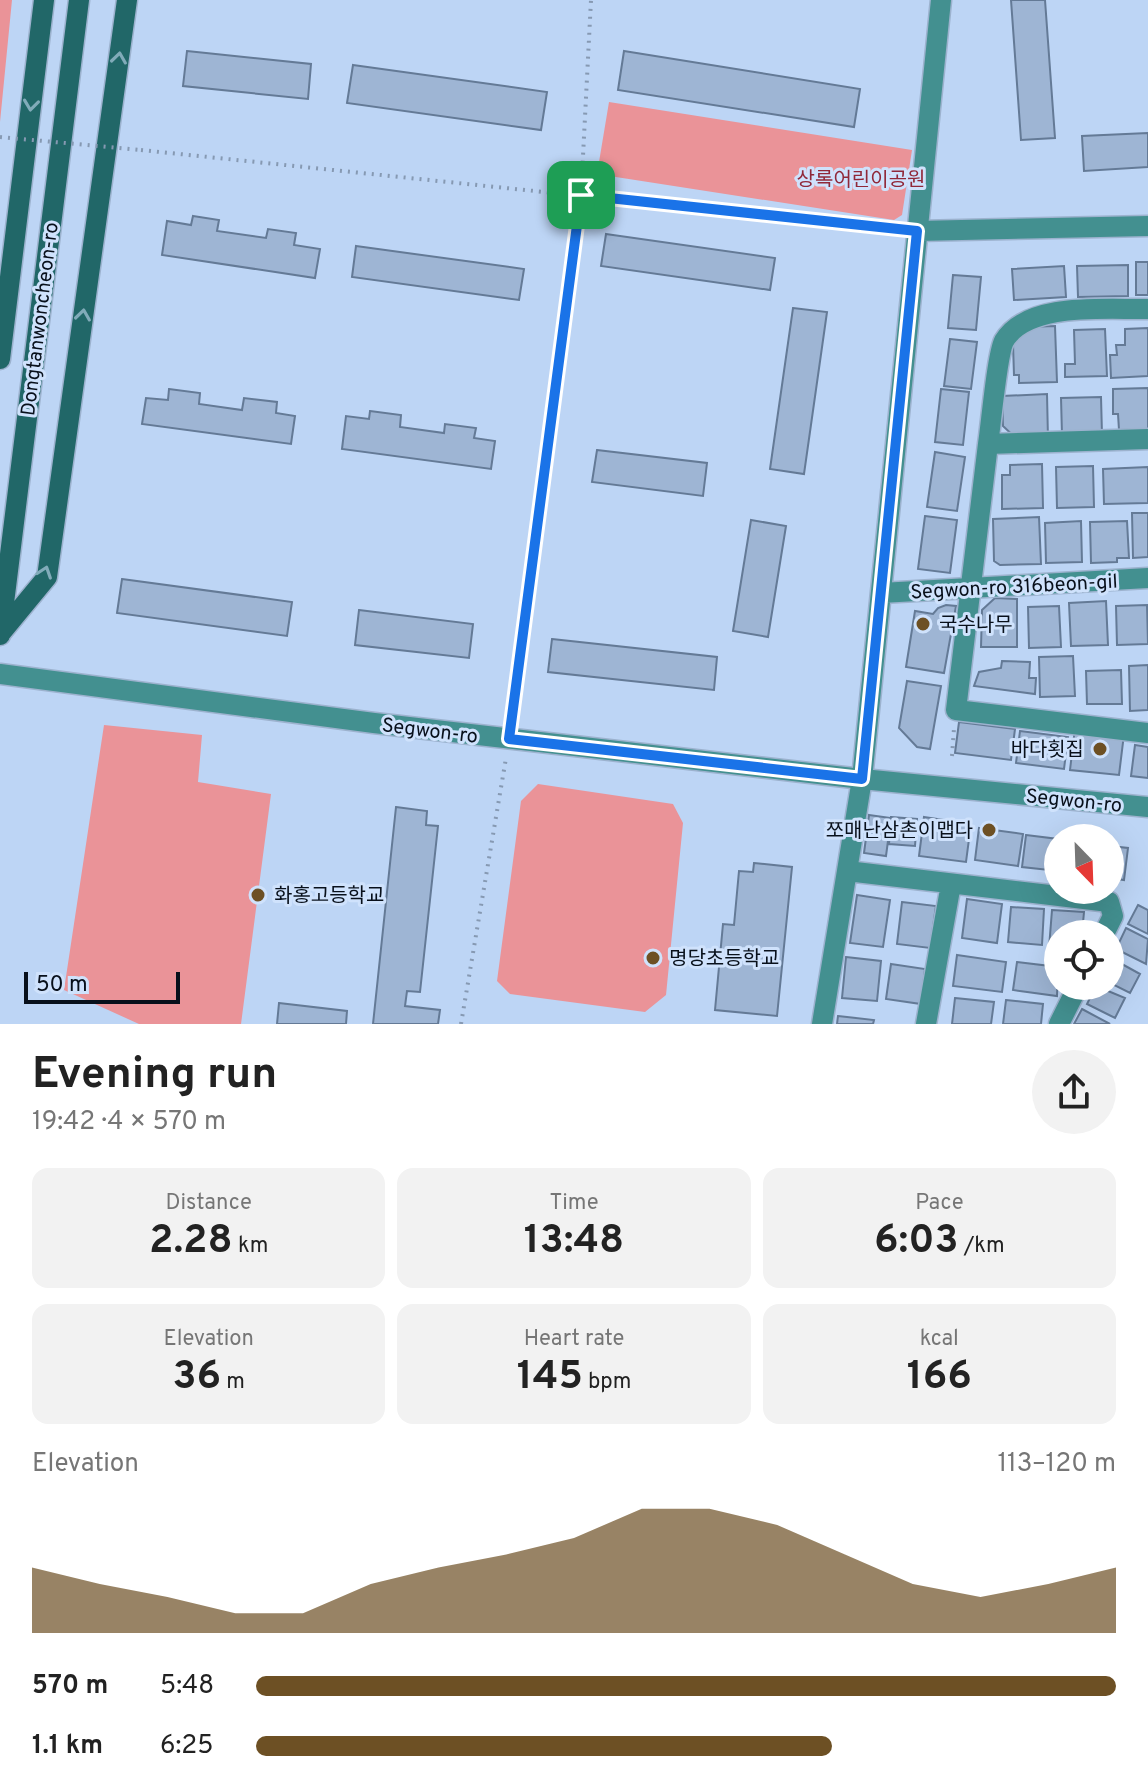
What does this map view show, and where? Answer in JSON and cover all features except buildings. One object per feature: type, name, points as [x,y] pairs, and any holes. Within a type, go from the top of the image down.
[{"type":"main road","points":[[0,359],[44,0]]},
{"type":"main road","name":"Dongtanwoncheon-ro","points":[[0,634],[79,0]]},
{"type":"main road","points":[[0,634],[47,577],[127,0]]},
{"type":"street","name":"Segwon-ro 316beon-gil","points":[[822,1024],[862,779],[941,0]]},
{"type":"street","points":[[917,231],[1148,226]]},
{"type":"street","points":[[1148,309],[1046,312],[1014,329],[1003,343],[956,710],[1148,733]]},
{"type":"street","points":[[988,444],[1148,439]]},
{"type":"street","name":"Segwon-ro 316beon-gil","points":[[881,593],[1148,578]]},
{"type":"street","name":"Segwon-ro","points":[[0,674],[509,739],[862,779],[1148,807]]},
{"type":"street","points":[[847,871],[1109,902],[1113,916],[1111,920]]},
{"type":"street","points":[[926,1024],[951,884]]},
{"type":"street","points":[[1059,1024],[1071,1000]]},
{"type":"path","points":[[461,1024],[509,739],[581,195],[591,0]]},
{"type":"path","points":[[0,137],[917,231]]},
{"type":"path","points":[[952,756],[956,710]]},
{"type":"green space","points":[[0,0],[12,0],[0,122]]},
{"type":"green space","name":"상록어린이공원","points":[[609,102],[912,150],[902,215],[894,220],[603,175],[598,168]]},
{"type":"green space","points":[[104,725],[202,735],[198,782],[271,794],[241,1024],[139,1024],[64,990]]},
{"type":"green space","points":[[538,784],[673,804],[683,823],[666,995],[645,1012],[510,994],[497,981],[521,801]]},
{"type":"place","name":"국수나무","points":[[923,624]]},
{"type":"place","name":"바다횟집","points":[[1100,749]]},
{"type":"place","name":"쪼매난삼촌이맵다","points":[[989,830]]},
{"type":"place","name":"화홍고등학교","points":[[258,895]]},
{"type":"place","name":"명당초등학교","points":[[653,958]]},
{"type":"route","points":[[581,195],[917,231],[862,779],[509,739],[581,195]]}]
